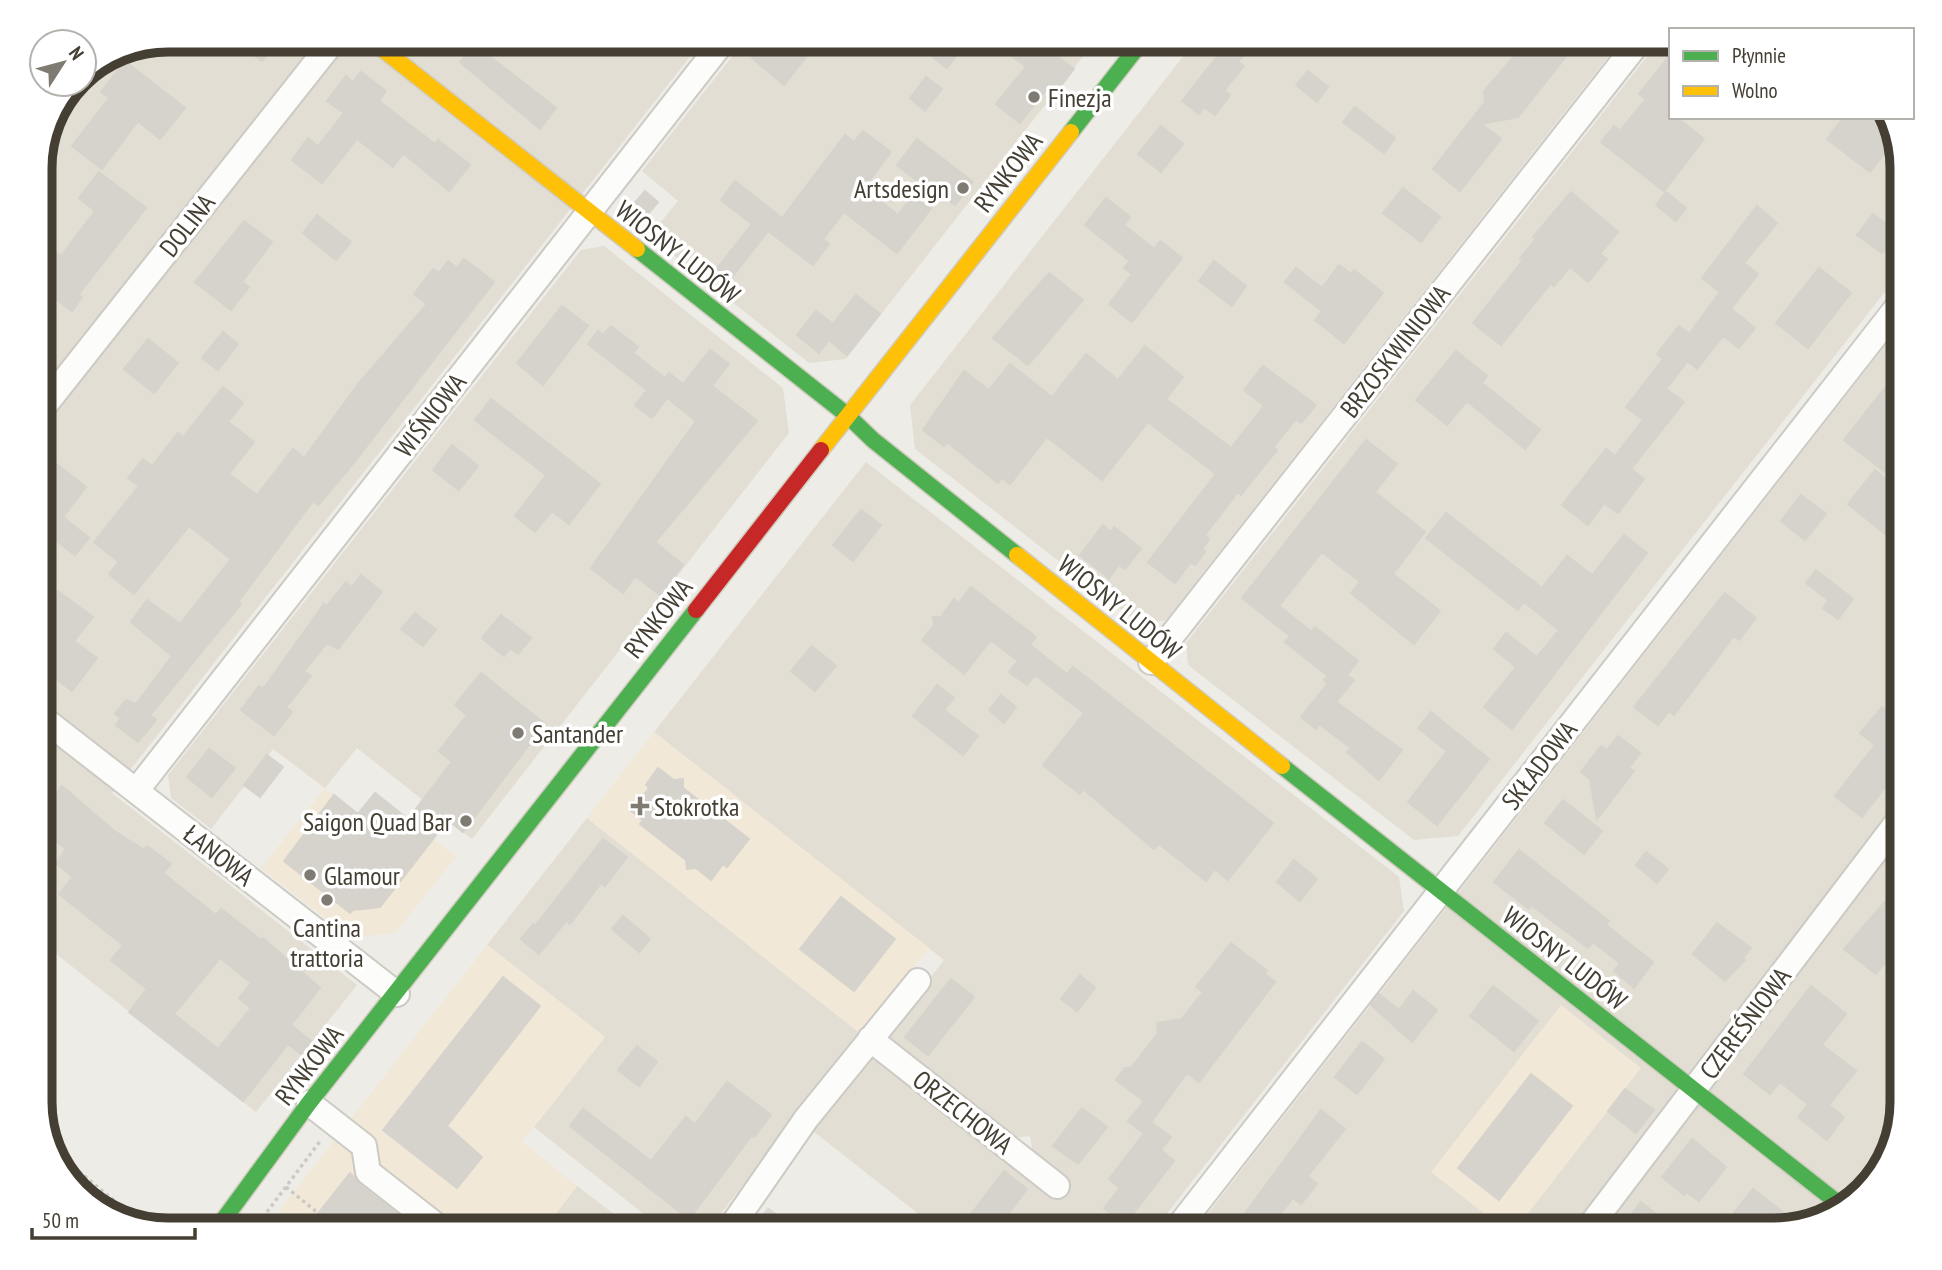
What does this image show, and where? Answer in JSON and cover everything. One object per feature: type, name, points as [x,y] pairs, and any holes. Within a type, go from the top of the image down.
[{"type":"street","name":"DOLINA","points":[[53,394],[324,52]]},
{"type":"street","name":"WIOSNY LUDÓW","points":[[386,52],[847,415],[873,440],[1440,892],[1834,1200]]},
{"type":"street","name":"WIŚNIOWA","points":[[136,791],[715,52]]},
{"type":"street","name":"RYNKOWA","points":[[225,1218],[309,1103],[1134,52]]},
{"type":"street","name":"BRZOSKWINIOWA","points":[[1151,662],[1631,52]]},
{"type":"street","name":"SKŁADOWA","points":[[1185,1218],[1890,315]]},
{"type":"street","name":"ŁANOWA","points":[[53,727],[397,994]]},
{"type":"street","name":"CZEREŚNIOWA","points":[[1596,1218],[1890,832]]},
{"type":"street","points":[[737,1218],[806,1119],[918,982]]},
{"type":"street","name":"ORZECHOWA","points":[[870,1039],[1057,1186]]},
{"type":"street","points":[[309,1103],[364,1146],[368,1172],[427,1218]]},
{"type":"path","points":[[262,1218],[319,1146]]},
{"type":"path","points":[[73,1167],[117,1205]]},
{"type":"path","points":[[286,1188],[318,1213]]},
{"type":"shaded area","points":[[169,52],[694,52],[112,793],[357,985],[256,1112],[53,951],[53,161],[56,139],[77,98],[98,98],[98,77],[124,61],[146,55]]},
{"type":"shaded area","points":[[736,52],[1087,52],[846,359],[809,363],[649,236],[678,201],[642,171]]},
{"type":"shaded area","points":[[1187,52],[1612,52],[1166,620],[1141,625],[915,449],[910,405]]},
{"type":"shaded area","points":[[1651,52],[1669,52],[1669,119],[1878,119],[1887,146],[1890,169],[1890,285],[1458,836],[1414,840],[1188,665],[1186,643]]},
{"type":"shaded area","points":[[604,246],[783,388],[789,433],[472,839],[357,748],[325,788],[273,749],[211,829],[171,798],[168,775],[581,250]]},
{"type":"shaded area","points":[[1890,339],[1890,1101],[1883,1138],[1870,1166],[1855,1183],[1831,1202],[1818,1209],[1788,1217],[1204,1218]]},
{"type":"shaded area","points":[[866,462],[1399,877],[1404,911],[1163,1218],[924,1218],[809,1128],[870,1051],[1058,1197],[1069,1183],[1033,1154],[1030,1136],[1012,1138],[884,1038],[944,960],[654,732]]},
{"type":"shaded area","points":[[654,732],[929,948],[861,1034],[587,818]]},
{"type":"shaded area","points":[[325,788],[358,814],[375,793],[456,857],[395,933],[350,938],[261,868]]},
{"type":"shaded area","points":[[587,818],[861,1034],[717,1218],[649,1218],[534,1127],[605,1037],[487,945]]},
{"type":"shaded area","points":[[487,945],[605,1037],[522,1142],[577,1186],[552,1218],[273,1218]]},
{"type":"shaded area","points":[[1561,1005],[1641,1068],[1524,1218],[1490,1218],[1431,1172]]},
{"type":"shaded area","points":[[577,1186],[618,1217],[635,1218],[552,1218]]},
{"type":"shaded area","points":[[768,1207],[782,1218],[759,1218]]},
{"type":"building","points":[[250,52],[269,52],[262,61]]},
{"type":"building","points":[[468,52],[484,52],[556,108],[540,129],[460,62]]},
{"type":"building","points":[[757,52],[810,52],[784,85],[752,58]]},
{"type":"building","points":[[926,52],[959,52],[947,68]]},
{"type":"building","points":[[1007,52],[1052,52],[1074,69],[1052,97],[1045,91],[1020,123],[996,104],[1026,67]]},
{"type":"building","points":[[1221,52],[1238,52],[1243,56],[1238,62],[1244,66],[1224,91],[1230,95],[1215,115],[1204,107],[1199,114],[1182,101]]},
{"type":"building","points":[[1518,52],[1569,52],[1518,117],[1481,124],[1501,139],[1460,191],[1433,169],[1485,102],[1484,91]]},
{"type":"building","points":[[1669,56],[1669,119],[1679,119],[1704,139],[1664,191],[1601,142],[1614,126],[1620,131],[1646,99],[1639,94]]},
{"type":"building","points":[[125,61],[185,108],[160,139],[138,121],[102,169],[72,146],[109,98],[101,92]]},
{"type":"building","points":[[1308,71],[1328,87],[1317,102],[1296,85]]},
{"type":"building","points":[[361,72],[386,91],[379,101],[435,144],[438,140],[470,165],[449,191],[403,153],[393,167],[357,139],[322,183],[292,160],[308,138],[318,146],[344,113],[327,101],[346,76],[353,82]]},
{"type":"building","points":[[926,77],[942,89],[925,111],[910,98]]},
{"type":"building","points":[[1355,107],[1395,138],[1384,153],[1343,122]]},
{"type":"building","points":[[1842,119],[1878,119],[1887,149],[1870,172],[1827,139]]},
{"type":"building","points":[[1161,126],[1183,144],[1161,172],[1138,154]]},
{"type":"building","points":[[863,131],[891,152],[864,188],[898,215],[921,184],[897,165],[917,139],[973,182],[955,205],[942,195],[897,253],[844,212],[823,239],[829,244],[813,265],[768,231],[729,281],[715,271],[752,224],[721,200],[735,181],[782,218],[845,135],[854,142]]},
{"type":"building","points":[[99,172],[146,208],[78,295],[82,297],[72,311],[53,297],[53,250],[61,256],[95,211],[79,198]]},
{"type":"building","points":[[1403,188],[1440,217],[1421,242],[1383,213]]},
{"type":"building","points":[[645,191],[658,202],[647,215],[634,204]]},
{"type":"building","points":[[1571,192],[1618,232],[1600,254],[1607,259],[1588,282],[1570,267],[1554,286],[1551,283],[1501,345],[1473,323],[1523,260],[1520,258],[1536,239],[1533,237]]},
{"type":"building","points":[[1666,192],[1686,208],[1676,221],[1656,205]]},
{"type":"building","points":[[1106,198],[1130,217],[1124,225],[1154,249],[1160,241],[1182,258],[1132,322],[1109,304],[1132,274],[1124,268],[1130,261],[1085,225]]},
{"type":"building","points":[[1757,206],[1777,223],[1744,263],[1758,274],[1731,309],[1755,328],[1739,348],[1723,336],[1697,369],[1688,361],[1666,389],[1684,402],[1631,469],[1644,479],[1618,513],[1604,503],[1588,525],[1562,505],[1606,449],[1615,456],[1643,420],[1626,407],[1663,359],[1657,354],[1679,326],[1689,334],[1720,292],[1702,278]]},
{"type":"building","points":[[1873,214],[1890,227],[1890,243],[1882,253],[1857,235]]},
{"type":"building","points":[[317,215],[351,242],[336,260],[303,233]]},
{"type":"building","points":[[244,221],[272,242],[242,282],[249,287],[231,310],[195,282]]},
{"type":"building","points":[[464,259],[494,282],[348,470],[318,505],[313,501],[238,602],[241,604],[150,715],[156,720],[138,742],[116,725],[121,718],[115,714],[126,700],[136,704],[172,656],[131,622],[147,600],[180,624],[231,559],[189,526],[134,594],[109,574],[119,562],[94,542],[139,486],[128,478],[143,459],[152,466],[178,433],[183,437],[223,387],[243,403],[228,422],[254,442],[229,474],[257,495],[293,449],[304,458],[359,383],[427,304],[414,294],[433,269],[439,273],[448,261],[457,268]]},
{"type":"building","points":[[1214,261],[1246,286],[1232,306],[1199,281]]},
{"type":"building","points":[[1339,265],[1351,274],[1354,270],[1383,293],[1344,343],[1315,320],[1322,311],[1285,282],[1296,268],[1322,288]]},
{"type":"building","points":[[1819,268],[1851,293],[1808,348],[1776,323]]},
{"type":"building","points":[[1049,273],[1083,300],[1028,365],[993,338]]},
{"type":"building","points":[[856,295],[880,314],[847,355],[829,340],[819,353],[797,335],[816,311],[833,324]]},
{"type":"building","points":[[562,306],[588,326],[543,385],[517,363]]},
{"type":"building","points":[[611,326],[638,347],[633,353],[665,378],[669,373],[683,384],[710,350],[729,364],[712,386],[757,421],[655,542],[683,565],[660,595],[635,576],[623,593],[591,568],[696,421],[667,398],[652,418],[635,405],[647,390],[588,344],[598,331],[603,335]]},
{"type":"building","points":[[223,332],[238,344],[218,370],[202,358]]},
{"type":"building","points":[[148,339],[178,363],[154,393],[124,369]]},
{"type":"building","points":[[1145,346],[1183,377],[1166,399],[1231,448],[1264,406],[1244,390],[1263,366],[1316,405],[1301,423],[1296,419],[1273,447],[1277,450],[1241,495],[1238,492],[1205,535],[1209,539],[1202,549],[1205,552],[1195,565],[1191,562],[1175,583],[1148,562],[1216,474],[1148,422],[1102,480],[1047,437],[1010,484],[1002,478],[998,483],[947,442],[944,446],[923,430],[964,371],[989,390],[1010,364],[1052,397],[1086,354],[1118,380]]},
{"type":"building","points":[[1456,351],[1487,376],[1482,383],[1540,430],[1525,449],[1467,401],[1447,425],[1416,400]]},
{"type":"building","points":[[1890,381],[1890,466],[1885,472],[1844,440]]},
{"type":"building","points":[[491,399],[600,484],[569,524],[552,511],[535,532],[515,516],[546,475],[475,420]]},
{"type":"building","points":[[1366,440],[1397,464],[1375,492],[1425,532],[1393,574],[1440,611],[1414,644],[1351,593],[1360,582],[1322,552],[1279,606],[1312,632],[1315,627],[1358,661],[1347,675],[1354,680],[1336,702],[1402,750],[1379,780],[1347,752],[1351,748],[1319,724],[1316,729],[1301,717],[1328,683],[1324,680],[1328,676],[1285,642],[1290,636],[1242,598]]},
{"type":"building","points":[[452,445],[478,466],[459,490],[433,470]]},
{"type":"building","points":[[53,463],[86,487],[63,517],[89,538],[75,555],[53,538]]},
{"type":"building","points":[[1875,470],[1890,482],[1890,538],[1848,504]]},
{"type":"building","points":[[1801,495],[1826,514],[1805,540],[1781,521]]},
{"type":"building","points":[[861,510],[881,525],[853,561],[833,545]]},
{"type":"building","points":[[1446,513],[1542,588],[1567,556],[1592,575],[1624,535],[1647,553],[1512,729],[1484,707],[1516,667],[1494,649],[1506,633],[1537,657],[1559,630],[1524,602],[1518,610],[1426,538]]},
{"type":"building","points":[[1103,525],[1111,532],[1114,527],[1141,549],[1125,569],[1119,565],[1109,578],[1080,555]]},
{"type":"building","points":[[1816,570],[1853,599],[1838,619],[1823,608],[1828,600],[1806,583]]},
{"type":"building","points":[[361,575],[382,592],[338,649],[327,643],[304,671],[311,676],[286,707],[292,712],[274,735],[241,710],[259,686],[263,689],[324,604],[326,607],[346,582],[352,587]]},
{"type":"building","points":[[971,587],[1036,637],[1030,645],[1067,674],[1073,667],[1273,823],[1228,880],[1215,869],[1206,881],[1159,844],[1154,849],[1083,789],[1080,794],[1043,765],[1084,713],[1035,675],[1027,685],[1009,672],[1018,661],[991,640],[964,674],[922,640],[934,625],[933,617],[941,617],[954,599],[959,603]]},
{"type":"building","points":[[58,591],[93,617],[74,641],[97,658],[72,691],[53,676],[53,597]]},
{"type":"building","points":[[1725,593],[1756,618],[1739,640],[1734,636],[1674,715],[1669,711],[1658,725],[1634,707]]},
{"type":"building","points":[[415,613],[436,630],[423,646],[401,629]]},
{"type":"building","points":[[501,615],[531,638],[518,654],[510,648],[504,656],[482,638]]},
{"type":"building","points":[[812,646],[836,666],[815,691],[791,671]]},
{"type":"building","points":[[481,673],[545,724],[463,832],[448,820],[380,907],[353,910],[350,913],[284,861],[334,795],[358,814],[375,793],[408,819],[452,762],[439,751],[467,715],[455,705]]},
{"type":"building","points":[[937,685],[954,698],[944,710],[978,736],[963,755],[913,716]]},
{"type":"building","points":[[1001,695],[1016,707],[1004,723],[989,710]]},
{"type":"building","points":[[1882,707],[1890,714],[1890,781],[1862,817],[1835,796],[1875,745],[1860,733]]},
{"type":"building","points":[[1431,712],[1489,759],[1437,825],[1408,802],[1447,751],[1418,728]]},
{"type":"building","points":[[1618,736],[1640,753],[1629,768],[1634,771],[1597,819],[1590,779],[1581,772],[1601,746],[1607,750]]},
{"type":"building","points":[[209,749],[235,768],[212,797],[187,777]]},
{"type":"building","points":[[267,755],[283,767],[260,797],[244,785]]},
{"type":"building","points":[[658,768],[674,780],[683,779],[683,788],[749,839],[727,867],[723,864],[711,880],[696,868],[687,869],[686,860],[640,824],[643,820],[631,811],[649,788],[646,785]]},
{"type":"building","points":[[62,786],[113,830],[144,850],[147,846],[171,864],[163,873],[216,915],[221,909],[261,940],[263,938],[320,988],[291,1025],[312,1042],[302,1055],[288,1044],[243,1101],[129,1012],[147,989],[111,960],[123,945],[59,894],[73,877],[56,863],[66,849],[53,839],[53,797]],"holes":[[[220,958],[251,983],[239,998],[251,1008],[218,1049],[174,1014]]]},
{"type":"building","points":[[1563,800],[1602,831],[1584,854],[1545,823]]},
{"type":"building","points":[[603,839],[627,857],[605,886],[601,883],[570,924],[566,921],[539,954],[521,939],[533,924],[535,926]]},
{"type":"building","points":[[1519,850],[1609,921],[1606,925],[1653,962],[1634,988],[1614,971],[1620,963],[1593,942],[1588,948],[1531,905],[1529,909],[1494,882]]},
{"type":"building","points":[[1646,852],[1668,869],[1657,883],[1636,865]]},
{"type":"building","points":[[1294,860],[1317,879],[1300,901],[1277,882]]},
{"type":"building","points":[[1890,896],[1890,957],[1876,974],[1844,949]]},
{"type":"building","points":[[841,897],[895,939],[854,991],[800,949]]},
{"type":"building","points":[[623,916],[650,939],[639,952],[612,929]]},
{"type":"building","points":[[1717,923],[1751,948],[1743,958],[1745,960],[1725,981],[1693,954]]},
{"type":"building","points":[[1231,943],[1267,971],[1265,974],[1275,982],[1199,1082],[1187,1073],[1143,1133],[1128,1121],[1144,1101],[1116,1080],[1125,1068],[1131,1068],[1158,1033],[1157,1023],[1182,1019],[1203,992],[1196,987]]},
{"type":"building","points":[[1080,975],[1095,988],[1077,1011],[1061,999]]},
{"type":"building","points":[[503,977],[540,1006],[447,1126],[482,1157],[457,1188],[383,1130]]},
{"type":"building","points":[[951,979],[974,997],[928,1055],[905,1037]]},
{"type":"building","points":[[1493,986],[1538,1021],[1514,1051],[1470,1016]]},
{"type":"building","points":[[1811,986],[1846,1014],[1822,1045],[1856,1071],[1829,1105],[1844,1117],[1827,1140],[1798,1117],[1808,1104],[1780,1082],[1770,1094],[1744,1074]]},
{"type":"building","points":[[1413,991],[1437,1010],[1412,1042],[1371,1005],[1379,994],[1399,1010]]},
{"type":"building","points":[[1362,1042],[1384,1059],[1357,1094],[1335,1077]]},
{"type":"building","points":[[637,1046],[657,1062],[639,1086],[618,1070]]},
{"type":"building","points":[[1531,1074],[1572,1106],[1499,1200],[1458,1168]]},
{"type":"building","points":[[727,1082],[771,1115],[754,1137],[752,1135],[690,1218],[570,1126],[583,1109],[651,1161],[686,1117],[695,1124]]},
{"type":"building","points":[[1625,1089],[1654,1110],[1636,1133],[1608,1111]]},
{"type":"building","points":[[1082,1108],[1107,1127],[1078,1164],[1053,1146]]},
{"type":"building","points":[[1321,1110],[1345,1129],[1308,1176],[1317,1184],[1301,1204],[1293,1198],[1277,1218],[1242,1218]]},
{"type":"building","points":[[1152,1123],[1171,1137],[1161,1150],[1174,1161],[1130,1218],[1117,1218],[1104,1208],[1120,1188],[1109,1179]]},
{"type":"building","points":[[1692,1139],[1726,1167],[1699,1201],[1687,1192],[1684,1195],[1662,1177]]},
{"type":"building","points":[[1004,1171],[1027,1189],[1005,1218],[968,1218]]},
{"type":"building","points":[[350,1173],[359,1184],[403,1218],[314,1218]]},
{"type":"building","points":[[1753,1189],[1789,1217],[1773,1218],[1730,1218]]},
{"type":"building","points":[[1641,1202],[1661,1218],[1628,1218]]},
{"type":"traffic: fast","points":[[1071,132],[1134,52]]},
{"type":"traffic: fast","points":[[637,249],[847,415],[873,440],[1017,555]]},
{"type":"traffic: fast","points":[[225,1218],[309,1103],[696,610]]},
{"type":"traffic: fast","points":[[1282,766],[1834,1200]]},
{"type":"traffic: slow","points":[[386,52],[637,249]]},
{"type":"traffic: slow","points":[[821,450],[1071,132]]},
{"type":"traffic: slow","points":[[1017,555],[1282,766]]},
{"type":"traffic: jam","points":[[696,610],[821,450]]},
{"type":"place","name":"Finezja","points":[[1034,97]]},
{"type":"place","name":"Artsdesign","points":[[963,188]]},
{"type":"place","name":"Santander","points":[[518,733]]},
{"type":"place","name":"Stokrotka","points":[[640,806]]},
{"type":"place","name":"Saigon Quad Bar","points":[[466,821]]},
{"type":"place","name":"Glamour","points":[[310,875]]},
{"type":"place","name":"Cantina trattoria","points":[[327,900]]}]
